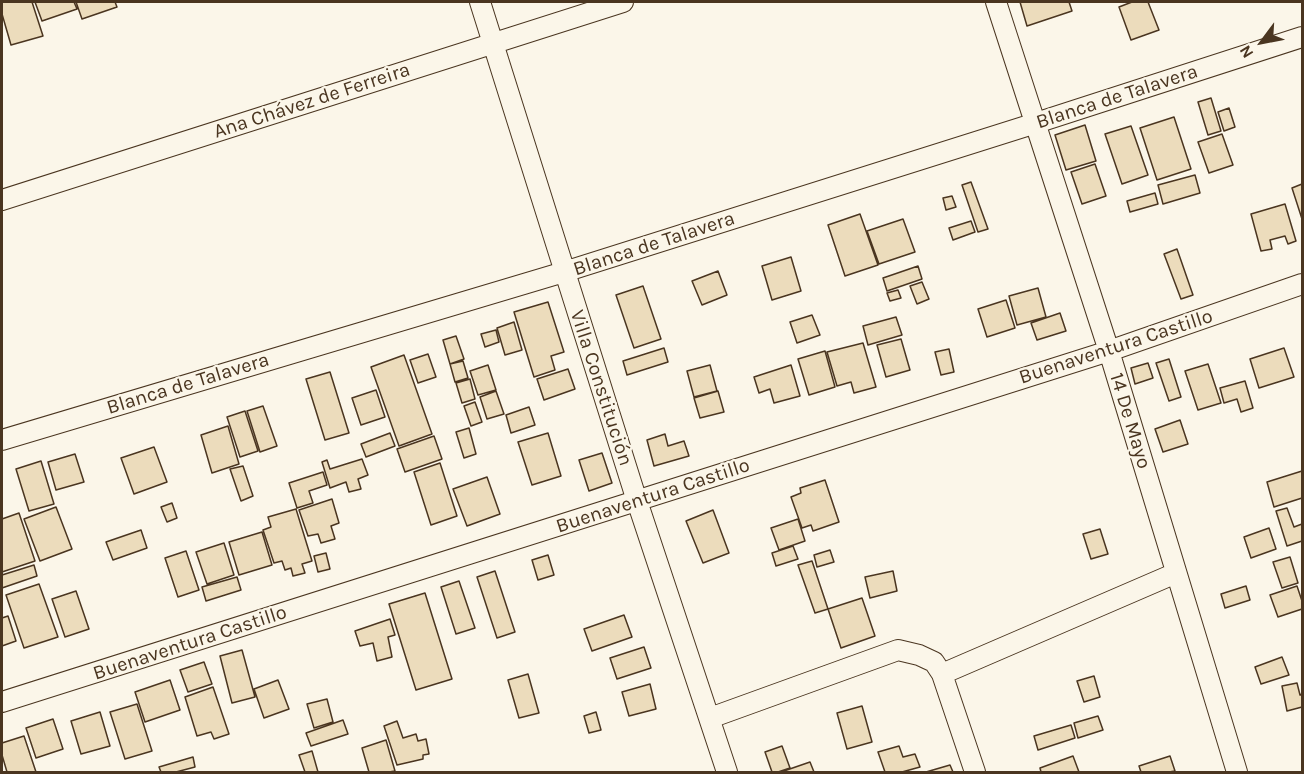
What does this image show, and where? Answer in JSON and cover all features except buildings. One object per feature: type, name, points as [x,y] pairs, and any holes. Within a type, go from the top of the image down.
[{"type":"street","name":"Villa Constitución","points":[[480,2],[637,501],[727,772]]},
{"type":"street","name":"Ana Chávez de Ferreira","points":[[2,200],[623,2]]},
{"type":"street","name":"14 De Mayo","points":[[996,2],[1109,351],[1238,772]]},
{"type":"street","name":"Blanca de Talavera","points":[[2,440],[564,272],[1302,37]]},
{"type":"street","name":"Buenaventura Castillo","points":[[2,702],[1109,351],[1302,284]]},
{"type":"street","points":[[942,674],[1176,573]]},
{"type":"street","points":[[710,718],[898,650],[919,655],[934,662],[942,674],[975,772]]}]
